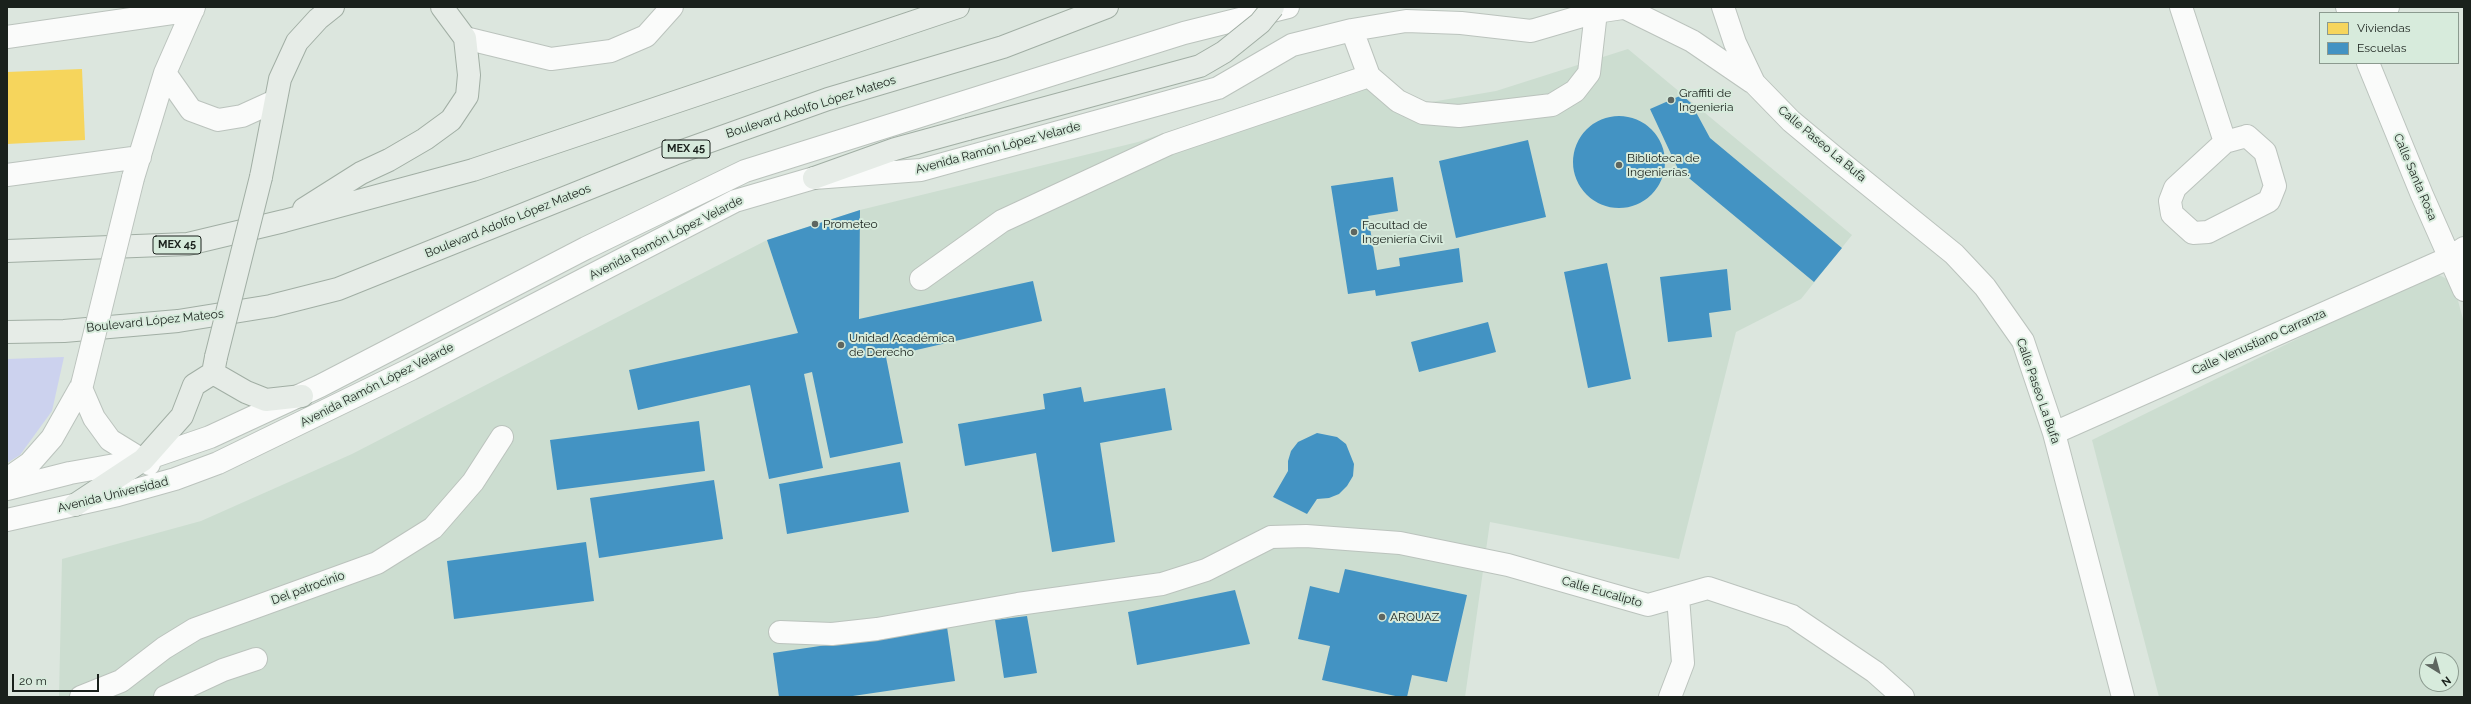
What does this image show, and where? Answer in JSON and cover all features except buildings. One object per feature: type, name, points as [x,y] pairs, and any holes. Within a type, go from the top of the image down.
[{"type":"main road","points":[[75,505],[143,460],[182,416],[194,385],[214,365],[261,177],[273,122],[275,101],[280,79],[297,42],[318,19],[333,7]]},
{"type":"main road","points":[[284,221],[361,173],[389,160],[424,139],[451,120],[467,96],[470,75],[465,38],[442,7]]},
{"type":"main road","name":"MEX 45","points":[[7,251],[67,250],[188,244],[284,221],[473,170],[958,7]]},
{"type":"main road","name":"Boulevard Adolfo López Mateos","points":[[271,306],[338,289],[674,154],[828,99],[1003,47],[1107,7]]},
{"type":"main road","points":[[814,178],[895,149],[1200,66],[1224,52],[1260,23],[1273,7]]},
{"type":"main road","name":"Boulevard López Mateos","points":[[7,332],[64,331],[178,321],[271,306]]},
{"type":"main road","points":[[214,365],[246,392],[266,400],[302,396]]},
{"type":"street","points":[[465,38],[550,59],[611,51],[646,36],[672,7]]},
{"type":"street","name":"Avenida Ramón López Velarde","points":[[143,460],[210,436],[302,396],[394,350],[586,248],[745,171],[1184,33],[1288,7]]},
{"type":"street","name":"Calle Paseo La Bufa","points":[[1723,7],[1735,43],[1754,83],[1792,121],[1954,254],[1985,287],[2023,341],[2054,433],[2123,697]]},
{"type":"street","points":[[2181,7],[2225,142]]},
{"type":"street","points":[[2371,12],[2388,7]]},
{"type":"street","points":[[7,37],[194,8]]},
{"type":"street","points":[[7,480],[30,463],[52,438],[82,387],[133,178],[165,73],[194,8]]},
{"type":"street","points":[[1627,8],[1692,41],[1754,83]]},
{"type":"street","name":"Avenida Ramón López Velarde","points":[[218,464],[411,369],[736,201],[814,178],[921,170],[1218,88],[1292,45],[1410,14],[1462,23],[1531,31],[1596,12],[1627,8]]},
{"type":"street","points":[[1352,30],[1369,76],[1398,101],[1423,113],[1459,116],[1552,105],[1574,91],[1589,73],[1596,12]]},
{"type":"street","name":"Calle Santa Rosa","points":[[2368,64],[2422,195],[2457,253],[2464,290]]},
{"type":"street","points":[[165,73],[191,110],[218,120],[242,116],[275,101]]},
{"type":"street","points":[[921,279],[1002,221],[1168,144],[1369,76]]},
{"type":"street","points":[[2247,136],[2265,152],[2275,186],[2269,200],[2208,232],[2193,233],[2172,214],[2170,200],[2175,188],[2225,142],[2247,136]]},
{"type":"street","points":[[7,175],[140,157]]},
{"type":"street","name":"Calle Venustiano Carranza","points":[[2054,433],[2457,253]]},
{"type":"street","points":[[82,387],[94,418],[110,440],[175,479]]},
{"type":"street","name":"Del patrocinio","points":[[81,697],[121,681],[195,629],[377,563],[433,528],[473,482],[502,437]]},
{"type":"street","points":[[7,489],[70,473],[143,460]]},
{"type":"street","name":"Avenida Universidad","points":[[7,520],[75,505],[175,479],[218,464]]},
{"type":"street","name":"Calle Eucalipto","points":[[780,632],[832,634],[876,629],[1018,604],[1162,584],[1206,570],[1271,537],[1306,536],[1400,543],[1508,565],[1648,605],[1708,588],[1792,616],[1875,672],[1903,697]]},
{"type":"street","points":[[1670,697],[1684,662],[1678,597]]},
{"type":"street","points":[[165,697],[223,670],[256,659]]},
{"type":"shaded area","points":[[1628,49],[1852,235],[1801,299],[1736,332],[1679,559],[1490,522],[1465,697],[59,697],[62,559],[201,521],[352,454],[767,240],[860,210],[1138,142],[1352,69],[1390,109],[1496,91]]},
{"type":"shaded area","points":[[2433,272],[2453,282],[2464,323],[2464,697],[2159,697],[2092,440]]},
{"type":"shaded area","points":[[64,357],[52,411],[20,455],[7,463],[7,359]]},
{"type":"place","name":"Graffiti de Ingenieria","points":[[1671,100]]},
{"type":"place","name":"Biblioteca de Ingenierías.","points":[[1619,165]]},
{"type":"place","name":"Prometeo","points":[[815,224]]},
{"type":"place","name":"Facultad de Ingeniería Civil","points":[[1354,232]]},
{"type":"place","name":"Unidad Académica de Derecho","points":[[841,345]]},
{"type":"place","name":"ARQUAZ","points":[[1382,617]]}]
